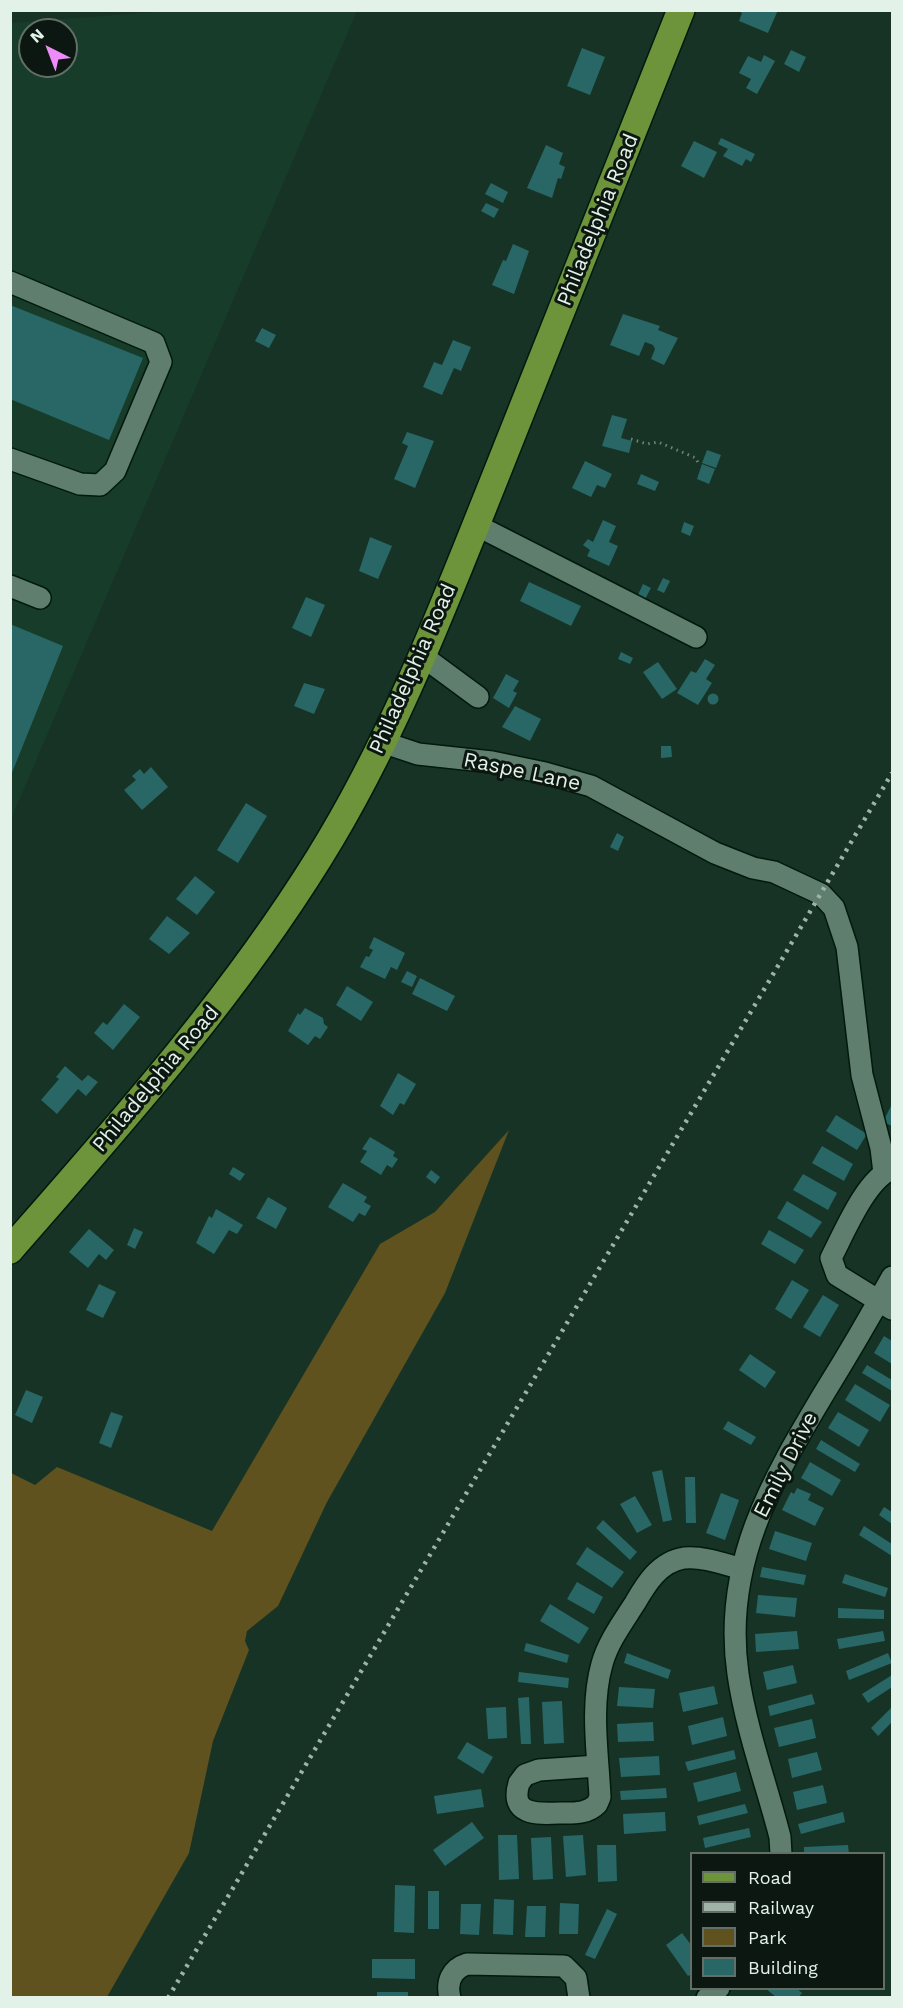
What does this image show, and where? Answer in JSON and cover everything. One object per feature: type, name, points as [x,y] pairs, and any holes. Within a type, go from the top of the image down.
[{"type":"main road","name":"Philadelphia Road","points":[[10,1250],[176,1057],[229,990],[321,855],[382,742],[421,655],[476,525],[681,10]]},
{"type":"street","points":[[10,282],[154,343],[161,362],[115,471],[100,485],[80,484],[10,459]]},
{"type":"street","points":[[476,525],[696,637]]},
{"type":"street","points":[[10,585],[40,598]]},
{"type":"street","points":[[421,655],[478,697]]},
{"type":"street","name":"Raspe Lane","points":[[382,742],[418,754],[492,762],[591,786],[715,853],[753,868],[774,872],[820,894],[834,908],[846,947],[862,1075],[888,1171]]},
{"type":"street","points":[[886,1305],[837,1275],[831,1258],[869,1190],[888,1171]]},
{"type":"street","name":"Emily Drive","points":[[781,1852],[780,1837],[738,1674],[736,1621],[742,1569],[761,1506],[772,1483],[886,1305],[892,1276]]},
{"type":"street","points":[[598,1766],[596,1699],[602,1663],[645,1586],[662,1568],[683,1558],[698,1558],[742,1569]]},
{"type":"street","points":[[450,1998],[448,1989],[451,1975],[455,1969],[467,1964],[564,1966],[576,1978],[579,1998]]},
{"type":"path","points":[[631,439],[647,444],[658,442],[696,458],[699,465]]},
{"type":"shaded area","points":[[181,10],[357,11],[11,819],[11,23],[18,22],[18,78],[78,78],[76,18]]},
{"type":"green space","points":[[509,1130],[445,1293],[327,1502],[278,1606],[247,1631],[245,1641],[249,1650],[213,1741],[189,1853],[107,1997],[11,1997],[11,1473],[35,1485],[57,1467],[212,1531],[380,1244],[435,1212]]},
{"type":"building","points":[[737,10],[778,10],[768,33],[739,21],[742,13]]},
{"type":"building","points":[[582,48],[605,57],[590,95],[567,86]]},
{"type":"building","points":[[791,50],[806,57],[799,72],[784,64]]},
{"type":"building","points":[[764,55],[775,61],[757,94],[746,88],[751,79],[739,73],[748,56],[761,62]]},
{"type":"building","points":[[721,138],[755,154],[751,162],[746,159],[742,166],[723,156],[728,149],[718,144]]},
{"type":"building","points":[[694,141],[717,152],[704,178],[681,166]]},
{"type":"building","points":[[546,145],[563,153],[559,164],[565,167],[561,179],[558,178],[552,198],[527,188]]},
{"type":"building","points":[[491,183],[508,192],[503,203],[485,194]]},
{"type":"building","points":[[486,203],[499,209],[494,218],[481,211]]},
{"type":"building","points":[[513,244],[529,251],[514,294],[492,285]]},
{"type":"building","points":[[10,305],[143,358],[109,440],[10,399]]},
{"type":"building","points":[[623,314],[660,326],[658,330],[678,338],[664,365],[651,359],[655,349],[653,345],[645,342],[639,356],[610,345]]},
{"type":"building","points":[[262,328],[276,335],[269,348],[255,341]]},
{"type":"building","points":[[453,340],[471,347],[461,371],[454,368],[442,395],[423,387],[434,362],[442,365]]},
{"type":"building","points":[[612,415],[627,419],[621,438],[632,441],[629,453],[602,446]]},
{"type":"building","points":[[407,432],[434,441],[415,488],[394,479],[408,446],[402,443]]},
{"type":"building","points":[[707,450],[721,455],[716,468],[702,463]]},
{"type":"building","points":[[585,461],[612,474],[605,488],[597,485],[591,497],[572,488]]},
{"type":"building","points":[[702,464],[715,469],[709,484],[697,479]]},
{"type":"building","points":[[641,474],[659,482],[655,491],[637,484]]},
{"type":"building","points":[[603,520],[616,526],[609,542],[618,546],[609,566],[587,556],[590,550],[583,545],[588,539],[593,542]]},
{"type":"building","points":[[684,522],[694,526],[690,536],[681,532]]},
{"type":"building","points":[[370,537],[392,546],[378,579],[359,571]]},
{"type":"building","points":[[663,578],[670,581],[664,593],[657,590]]},
{"type":"building","points":[[529,582],[581,606],[571,626],[520,601]]},
{"type":"building","points":[[643,584],[651,588],[644,601],[637,597]]},
{"type":"building","points":[[306,597],[325,605],[311,637],[292,628]]},
{"type":"building","points":[[10,624],[63,646],[11,775],[10,775]]},
{"type":"building","points":[[621,652],[633,658],[630,664],[618,659]]},
{"type":"building","points":[[705,659],[715,665],[706,679],[712,683],[698,705],[677,693],[691,671],[696,673]]},
{"type":"building","points":[[658,662],[677,689],[662,699],[643,672]]},
{"type":"building","points":[[506,674],[519,681],[513,691],[517,693],[509,708],[493,698]]},
{"type":"building","points":[[304,683],[325,689],[314,714],[294,706]]},
{"type":"building","points":[[713,694],[717,695],[717,703],[713,704],[709,703],[708,699],[709,695]]},
{"type":"building","points":[[515,706],[541,719],[530,741],[502,727]]},
{"type":"building","points":[[661,746],[671,746],[672,757],[661,758]]},
{"type":"building","points":[[151,767],[168,787],[142,810],[124,790],[136,780],[132,776],[140,769],[144,774]]},
{"type":"building","points":[[246,803],[267,816],[238,863],[217,850]]},
{"type":"building","points":[[617,833],[624,837],[618,851],[610,847]]},
{"type":"building","points":[[195,876],[215,892],[197,915],[176,899]]},
{"type":"building","points":[[167,916],[190,933],[169,954],[149,939]]},
{"type":"building","points":[[374,937],[405,953],[397,970],[391,967],[385,979],[360,967],[366,956],[369,957],[373,950],[369,948]]},
{"type":"building","points":[[407,971],[417,976],[412,987],[401,982]]},
{"type":"building","points":[[420,978],[455,996],[447,1011],[412,994]]},
{"type":"building","points":[[347,986],[373,1002],[361,1021],[336,1005]]},
{"type":"building","points":[[124,1004],[140,1017],[113,1050],[94,1033],[103,1022],[107,1025]]},
{"type":"building","points":[[305,1008],[323,1018],[324,1024],[328,1027],[320,1039],[315,1036],[308,1045],[288,1031],[298,1013],[300,1015]]},
{"type":"building","points":[[65,1066],[82,1081],[88,1075],[98,1082],[86,1096],[78,1089],[57,1114],[41,1100],[59,1079],[56,1077]]},
{"type":"building","points":[[398,1073],[416,1084],[404,1105],[400,1103],[393,1115],[380,1106]]},
{"type":"building","points":[[892,1104],[892,1126],[883,1122]]},
{"type":"building","points":[[836,1115],[867,1134],[857,1150],[826,1131]]},
{"type":"building","points":[[370,1137],[395,1152],[393,1156],[398,1159],[392,1168],[387,1165],[381,1175],[360,1162],[367,1151],[362,1149]]},
{"type":"building","points":[[822,1146],[853,1164],[844,1181],[812,1163]]},
{"type":"building","points":[[233,1167],[245,1174],[240,1181],[229,1174]]},
{"type":"building","points":[[431,1170],[440,1177],[435,1184],[426,1177]]},
{"type":"building","points":[[803,1174],[837,1193],[828,1210],[793,1190]]},
{"type":"building","points":[[343,1183],[367,1197],[364,1202],[371,1206],[365,1216],[359,1213],[353,1222],[328,1207]]},
{"type":"building","points":[[268,1197],[287,1208],[276,1229],[256,1218]]},
{"type":"building","points":[[787,1201],[822,1222],[811,1238],[777,1218]]},
{"type":"building","points":[[216,1209],[243,1225],[237,1234],[229,1230],[214,1254],[196,1243],[209,1216],[212,1218]]},
{"type":"building","points":[[134,1228],[143,1232],[135,1249],[127,1245]]},
{"type":"building","points":[[89,1229],[114,1250],[106,1260],[99,1254],[88,1268],[69,1252]]},
{"type":"building","points":[[769,1230],[804,1250],[795,1264],[761,1244]]},
{"type":"building","points":[[792,1280],[809,1290],[791,1319],[775,1309]]},
{"type":"building","points":[[99,1284],[116,1292],[103,1318],[86,1310]]},
{"type":"building","points":[[823,1295],[839,1305],[820,1337],[803,1327]]},
{"type":"building","points":[[884,1336],[892,1341],[892,1364],[874,1353]]},
{"type":"building","points":[[750,1354],[776,1372],[765,1388],[739,1370]]},
{"type":"building","points":[[867,1365],[892,1380],[892,1391],[862,1373]]},
{"type":"building","points":[[855,1384],[890,1405],[880,1422],[845,1400]]},
{"type":"building","points":[[26,1390],[43,1397],[32,1423],[15,1415]]},
{"type":"building","points":[[111,1412],[123,1416],[111,1448],[99,1443]]},
{"type":"building","points":[[838,1412],[869,1430],[859,1447],[828,1428]]},
{"type":"building","points":[[728,1421],[756,1437],[751,1445],[723,1429]]},
{"type":"building","points":[[821,1440],[860,1464],[855,1472],[816,1449]]},
{"type":"building","points":[[810,1462],[841,1480],[832,1496],[801,1478]]},
{"type":"building","points":[[662,1470],[672,1520],[663,1522],[652,1472]]},
{"type":"building","points":[[685,1477],[695,1477],[696,1523],[686,1523]]},
{"type":"building","points":[[797,1488],[811,1494],[808,1500],[824,1508],[815,1526],[782,1510],[791,1492],[794,1494]]},
{"type":"building","points":[[721,1493],[739,1500],[725,1540],[706,1533]]},
{"type":"building","points":[[635,1496],[652,1525],[637,1533],[620,1504]]},
{"type":"building","points":[[884,1507],[892,1512],[892,1524],[879,1515]]},
{"type":"building","points":[[603,1520],[637,1552],[630,1560],[596,1528]]},
{"type":"building","points":[[864,1526],[892,1544],[892,1556],[859,1535]]},
{"type":"building","points":[[775,1531],[812,1543],[806,1561],[769,1549]]},
{"type":"building","points":[[587,1547],[624,1572],[612,1588],[576,1564]]},
{"type":"building","points":[[762,1567],[806,1575],[804,1585],[760,1577]]},
{"type":"building","points":[[845,1574],[888,1588],[885,1597],[842,1583]]},
{"type":"building","points":[[577,1582],[603,1597],[594,1614],[567,1599]]},
{"type":"building","points":[[758,1595],[797,1598],[795,1617],[756,1613]]},
{"type":"building","points":[[550,1604],[589,1628],[579,1644],[540,1621]]},
{"type":"building","points":[[838,1608],[884,1610],[884,1619],[838,1618]]},
{"type":"building","points":[[797,1631],[799,1649],[756,1652],[755,1634]]},
{"type":"building","points":[[883,1631],[885,1641],[839,1649],[837,1639]]},
{"type":"building","points":[[526,1643],[569,1655],[567,1663],[524,1651]]},
{"type":"building","points":[[627,1653],[671,1670],[668,1679],[624,1663]]},
{"type":"building","points":[[888,1653],[892,1663],[849,1680],[846,1671]]},
{"type":"building","points":[[793,1665],[797,1683],[767,1690],[763,1672]]},
{"type":"building","points":[[519,1672],[569,1678],[568,1688],[518,1682]]},
{"type":"building","points":[[892,1675],[892,1687],[868,1703],[862,1694]]},
{"type":"building","points":[[714,1686],[718,1704],[683,1712],[679,1693]]},
{"type":"building","points":[[619,1687],[655,1689],[653,1708],[617,1706]]},
{"type":"building","points":[[812,1694],[815,1704],[770,1716],[768,1706]]},
{"type":"building","points":[[529,1697],[531,1744],[521,1744],[518,1698]]},
{"type":"building","points":[[562,1701],[564,1743],[544,1744],[542,1702]]},
{"type":"building","points":[[506,1707],[507,1738],[488,1739],[486,1708]]},
{"type":"building","points":[[892,1707],[892,1722],[878,1736],[871,1728]]},
{"type":"building","points":[[723,1717],[727,1736],[692,1745],[688,1726]]},
{"type":"building","points":[[812,1719],[816,1738],[779,1747],[774,1728]]},
{"type":"building","points":[[653,1722],[654,1741],[618,1742],[617,1724]]},
{"type":"building","points":[[467,1742],[493,1757],[483,1774],[457,1758]]},
{"type":"building","points":[[734,1750],[736,1759],[688,1771],[685,1762]]},
{"type":"building","points":[[817,1752],[822,1770],[792,1778],[788,1759]]},
{"type":"building","points":[[659,1756],[660,1775],[621,1777],[619,1758]]},
{"type":"building","points":[[736,1772],[741,1791],[698,1802],[693,1783]]},
{"type":"building","points":[[823,1785],[827,1803],[797,1810],[793,1792]]},
{"type":"building","points":[[666,1788],[667,1798],[621,1800],[620,1791]]},
{"type":"building","points":[[481,1789],[484,1807],[437,1814],[434,1796]]},
{"type":"building","points":[[745,1804],[748,1813],[699,1825],[697,1816]]},
{"type":"building","points":[[665,1812],[666,1831],[624,1834],[623,1814]]},
{"type":"building","points":[[843,1812],[845,1822],[801,1834],[798,1824]]},
{"type":"building","points":[[472,1822],[484,1838],[445,1866],[433,1850]]},
{"type":"building","points":[[749,1828],[751,1837],[705,1848],[703,1838]]},
{"type":"building","points":[[498,1835],[517,1835],[519,1879],[499,1880]]},
{"type":"building","points":[[583,1835],[586,1875],[566,1877],[563,1836]]},
{"type":"building","points":[[551,1837],[553,1879],[533,1880],[531,1838]]},
{"type":"building","points":[[597,1845],[616,1845],[617,1881],[598,1882]]},
{"type":"building","points":[[848,1845],[849,1852],[804,1852],[804,1847]]},
{"type":"building","points":[[395,1885],[415,1886],[414,1933],[394,1932]]},
{"type":"building","points":[[428,1891],[439,1891],[439,1929],[428,1929]]},
{"type":"building","points":[[494,1899],[514,1900],[513,1935],[493,1934]]},
{"type":"building","points":[[560,1903],[579,1904],[578,1934],[559,1934]]},
{"type":"building","points":[[461,1904],[481,1904],[479,1935],[460,1934]]},
{"type":"building","points":[[527,1906],[546,1906],[545,1937],[525,1937]]},
{"type":"building","points":[[607,1909],[617,1914],[595,1959],[585,1955]]},
{"type":"building","points":[[682,1933],[690,1943],[690,1975],[688,1976],[666,1945]]},
{"type":"building","points":[[372,1959],[415,1959],[415,1979],[372,1978]]},
{"type":"building","points":[[767,1990],[798,1990],[802,1993],[798,1998],[777,1998]]},
{"type":"building","points":[[377,1992],[408,1992],[408,1998],[377,1998]]},
{"type":"railway","points":[[168,1998],[892,773]]}]
